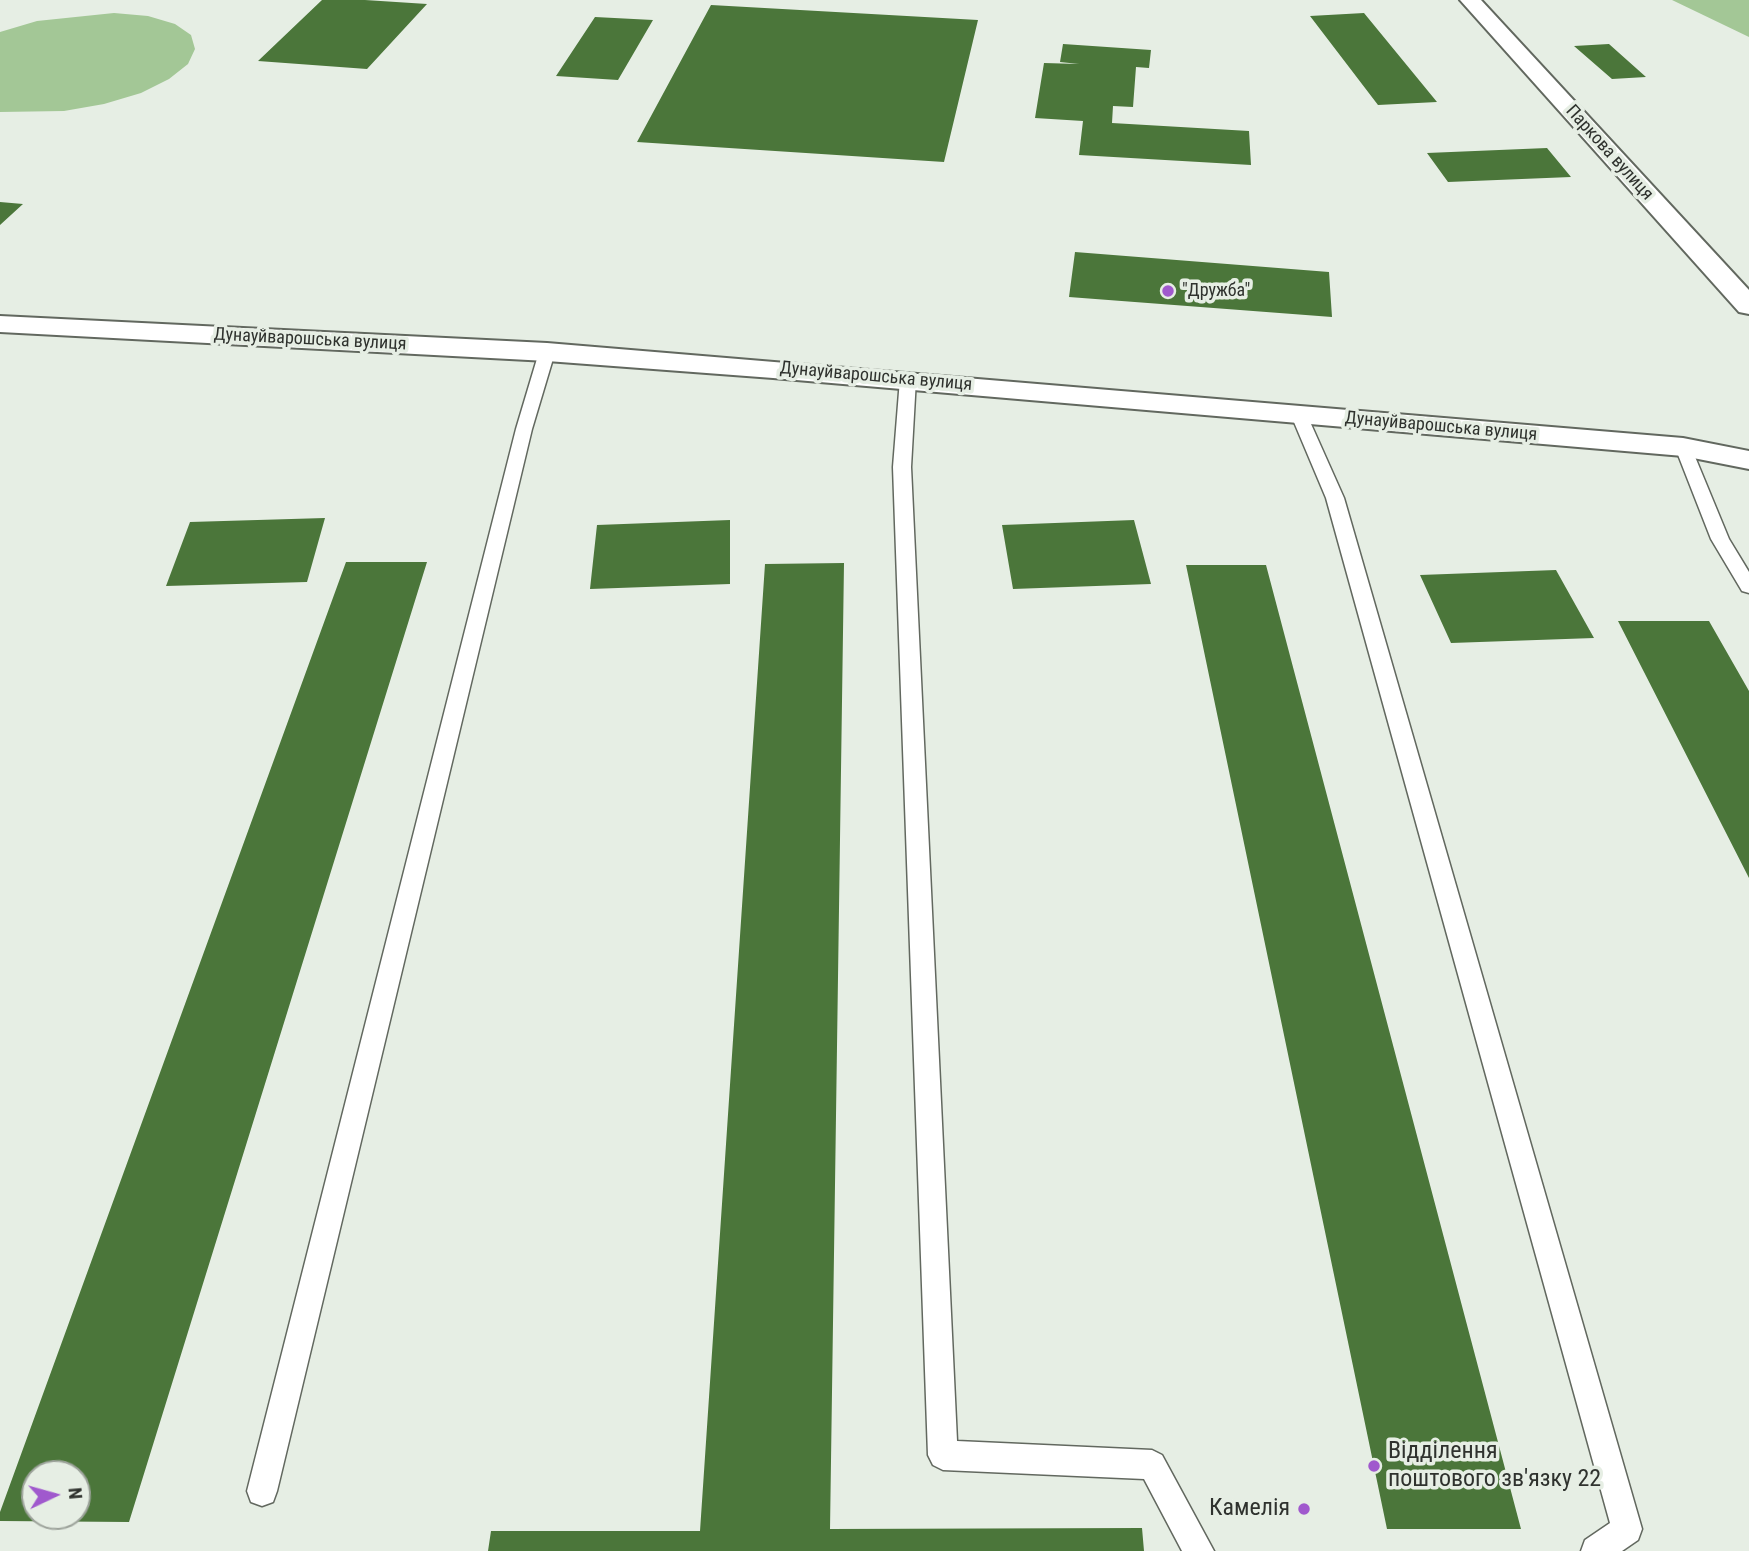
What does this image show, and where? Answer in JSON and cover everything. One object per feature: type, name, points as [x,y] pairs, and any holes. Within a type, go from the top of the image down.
[{"type":"street","name":"Паркова вулиця","points":[[1470,0],[1749,306]]},
{"type":"street","name":"Дунауйварошська вулиця","points":[[0,324],[547,352],[908,379],[1683,447],[1749,460]]},
{"type":"lane","points":[[262,1491],[524,429],[547,352]]},
{"type":"lane","points":[[908,379],[902,467],[943,1455],[1152,1465],[1199,1551]]},
{"type":"lane","points":[[1299,415],[1335,498],[1627,1529],[1596,1551]]},
{"type":"lane","points":[[1683,447],[1720,539],[1749,587]]},
{"type":"green space","points":[[1672,0],[1749,0],[1749,37]]},
{"type":"green space","points":[[114,13],[148,16],[175,24],[191,35],[195,49],[188,64],[169,79],[141,93],[104,104],[64,111],[0,112],[0,32],[37,21]]},
{"type":"building","points":[[322,0],[427,4],[367,69],[258,61]]},
{"type":"building","points":[[711,5],[978,20],[944,162],[637,142]]},
{"type":"building","points":[[1364,13],[1437,102],[1378,105],[1310,16]]},
{"type":"building","points":[[595,17],[653,20],[618,80],[556,76]]},
{"type":"building","points":[[1063,44],[1151,50],[1149,68],[1136,67],[1133,107],[1113,106],[1112,123],[1249,131],[1251,165],[1079,155],[1083,121],[1035,118],[1044,63],[1079,64],[1060,62]]},
{"type":"building","points":[[1609,44],[1646,77],[1612,79],[1574,46]]},
{"type":"building","points":[[1547,148],[1571,177],[1448,182],[1427,153]]},
{"type":"building","points":[[0,202],[23,204],[0,225]]},
{"type":"building","points":[[1075,252],[1329,272],[1332,317],[1069,297]]},
{"type":"building","points":[[325,518],[307,582],[166,586],[190,522]]},
{"type":"building","points":[[730,520],[730,584],[590,589],[597,525]]},
{"type":"building","points":[[1134,520],[1151,584],[1013,589],[1002,525]]},
{"type":"building","points":[[346,562],[427,562],[129,1522],[91,1522],[91,1460],[21,1460],[21,1521],[0,1521],[0,1512]]},
{"type":"building","points":[[844,563],[830,1529],[1142,1528],[1144,1551],[488,1551],[491,1531],[700,1531],[765,564]]},
{"type":"building","points":[[1186,565],[1266,565],[1521,1529],[1387,1529]]},
{"type":"building","points":[[1556,570],[1594,638],[1451,643],[1420,575]]},
{"type":"building","points":[[1618,621],[1709,621],[1749,691],[1749,878]]},
{"type":"place","name":"\"Дружба\"","points":[[1168,291]]},
{"type":"place","name":"Відділення поштового зв'язку 22","points":[[1374,1466]]},
{"type":"place","name":"Камелія","points":[[1304,1509]]}]
